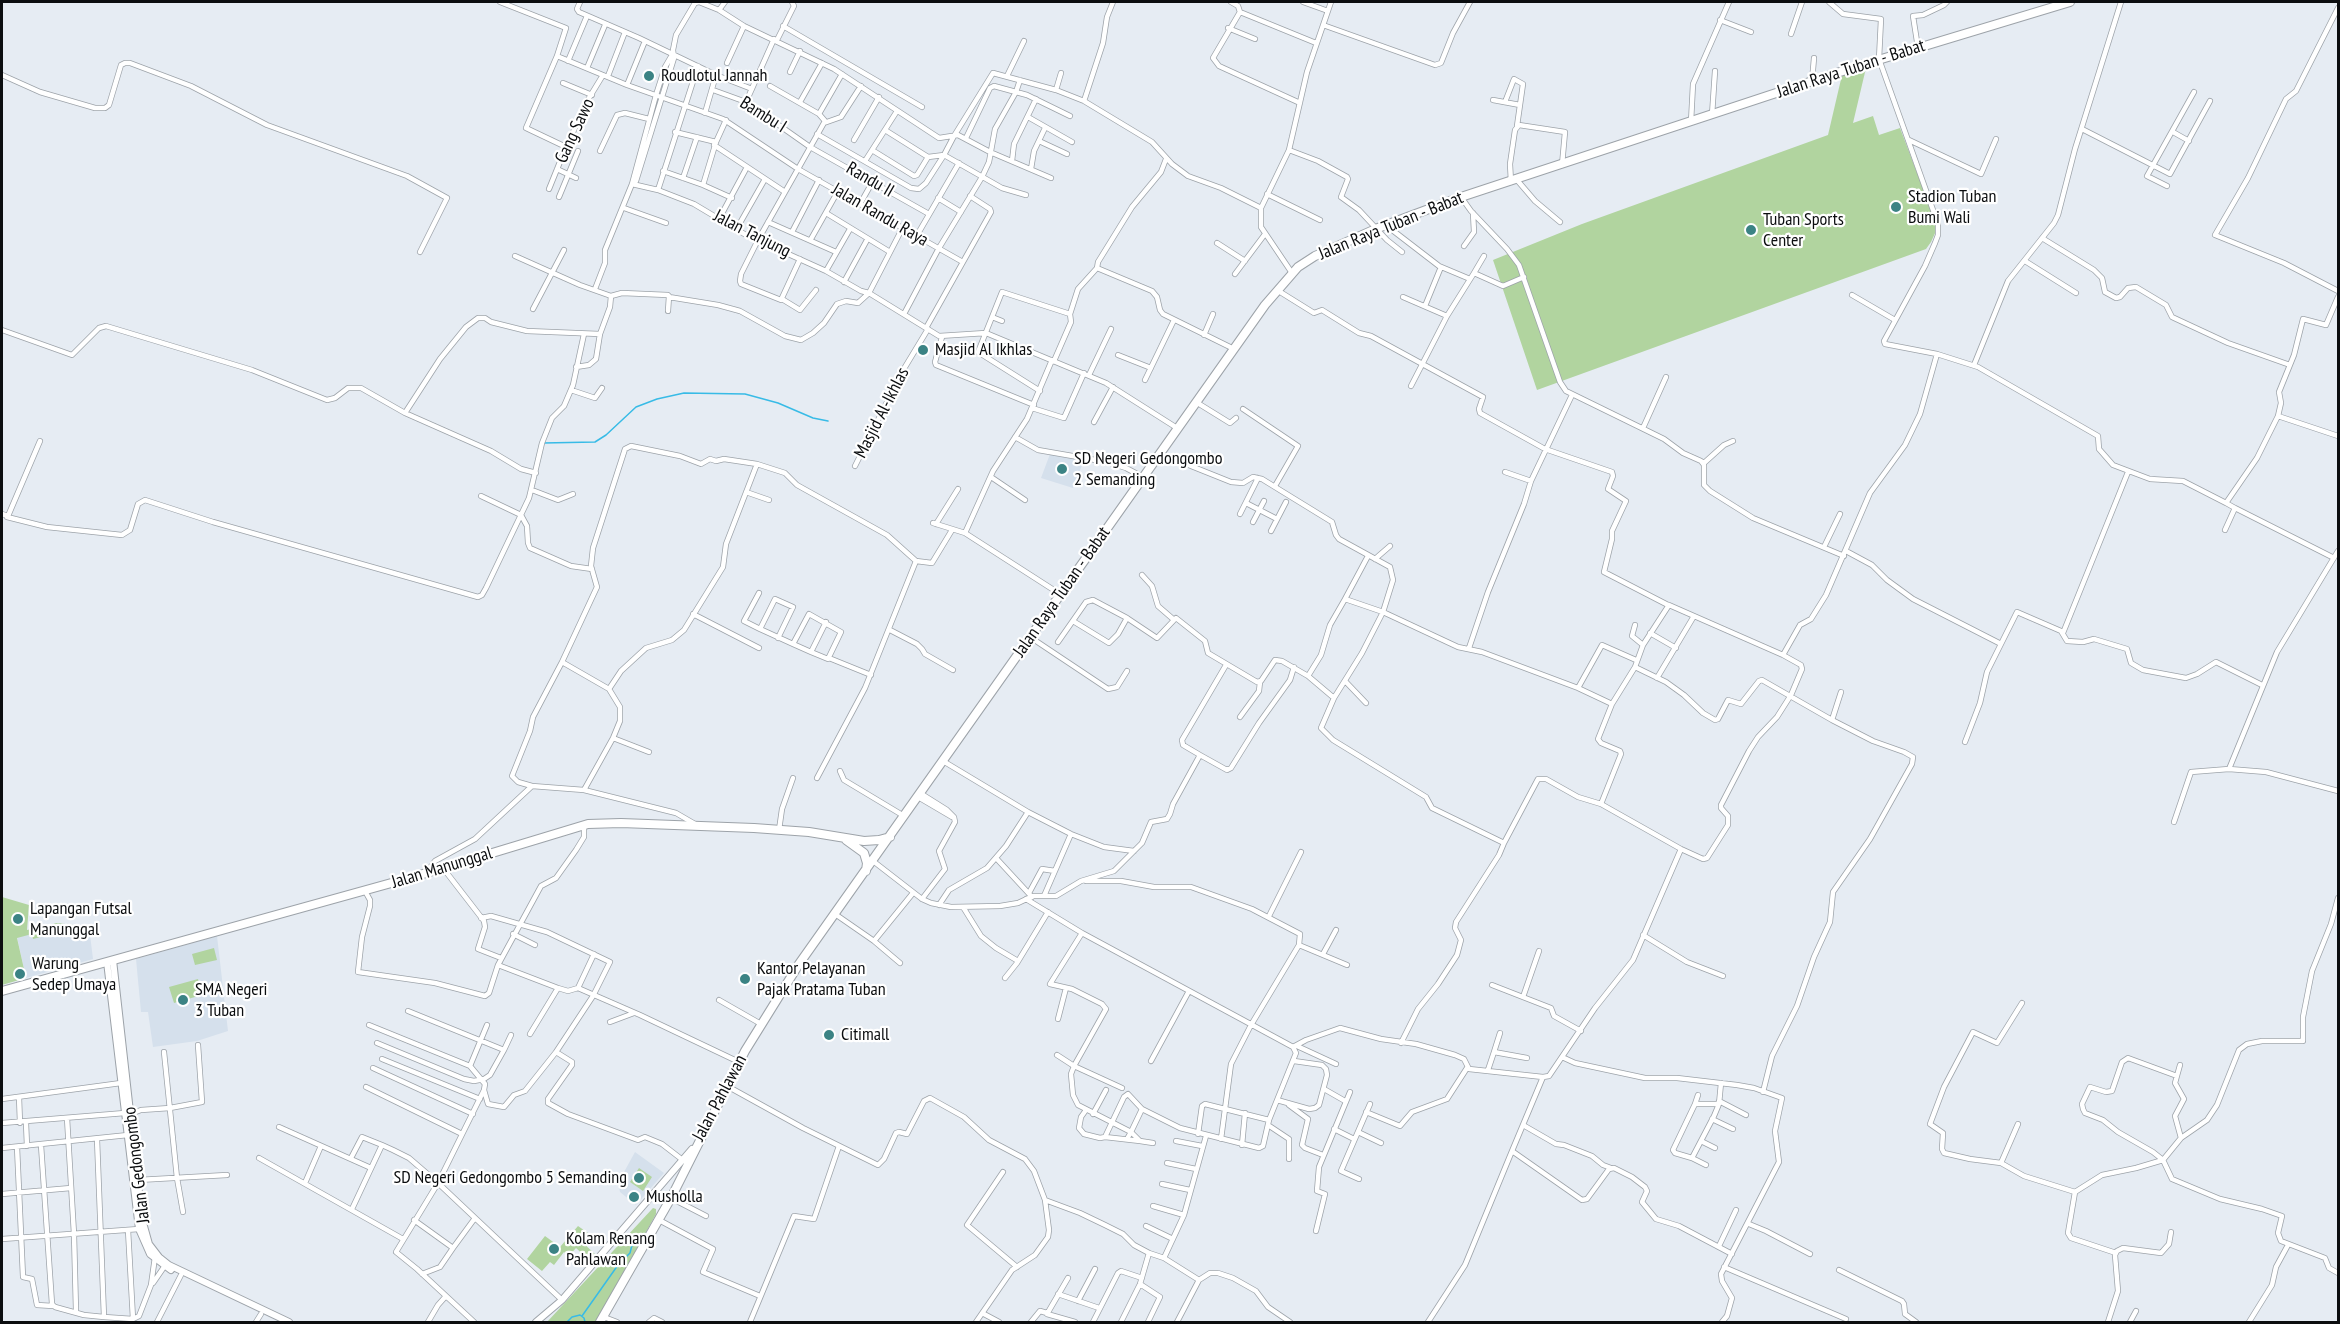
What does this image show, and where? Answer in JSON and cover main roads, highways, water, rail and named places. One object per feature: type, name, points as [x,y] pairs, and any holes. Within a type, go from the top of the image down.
[{"type":"highway","name":"Jalan Raya Tuban - Babat","points":[[876,857],[1277,290],[1292,273],[1315,256],[1382,226],[1461,197],[1880,59],[2070,2]]},
{"type":"highway","name":"Jalan Manunggal","points":[[2,991],[425,874],[584,825],[603,822],[696,825],[779,830],[869,841],[890,836]]},
{"type":"highway","points":[[840,838],[863,851],[867,863],[866,871]]},
{"type":"highway","name":"Jalan Pahlawan","points":[[602,1320],[659,1220],[739,1062],[761,1024],[800,964],[876,857]]},
{"type":"waterway","points":[[543,443],[595,442],[606,435],[636,407],[684,393],[745,394],[828,421]]},
{"type":"waterway","points":[[582,1316],[618,1265],[630,1253],[633,1241]]},
{"type":"waterway","points":[[567,1322],[572,1317],[580,1315],[585,1322]]},
{"type":"place","name":"Roudlotul Jannah","points":[[649,76]]},
{"type":"place","name":"Stadion Tuban Bumi Wali","points":[[1896,207]]},
{"type":"place","name":"Tuban Sports Center","points":[[1751,230]]},
{"type":"place","name":"Masjid Al Ikhlas","points":[[923,350]]},
{"type":"place","name":"SD Negeri Gedongombo 2 Semanding","points":[[1062,469]]},
{"type":"place","name":"Lapangan Futsal Manunggal","points":[[18,919]]},
{"type":"place","name":"Warung Sedep Umaya","points":[[20,974]]},
{"type":"place","name":"Kantor Pelayanan Pajak Pratama Tuban","points":[[745,979]]},
{"type":"place","name":"SMA Negeri 3 Tuban","points":[[183,1000]]},
{"type":"place","name":"Citimall","points":[[829,1035]]},
{"type":"place","name":"SD Negeri Gedongombo 5 Semanding","points":[[639,1178]]},
{"type":"place","name":"Musholla","points":[[634,1197]]},
{"type":"place","name":"Kolam Renang Pahlawan","points":[[554,1249]]}]
